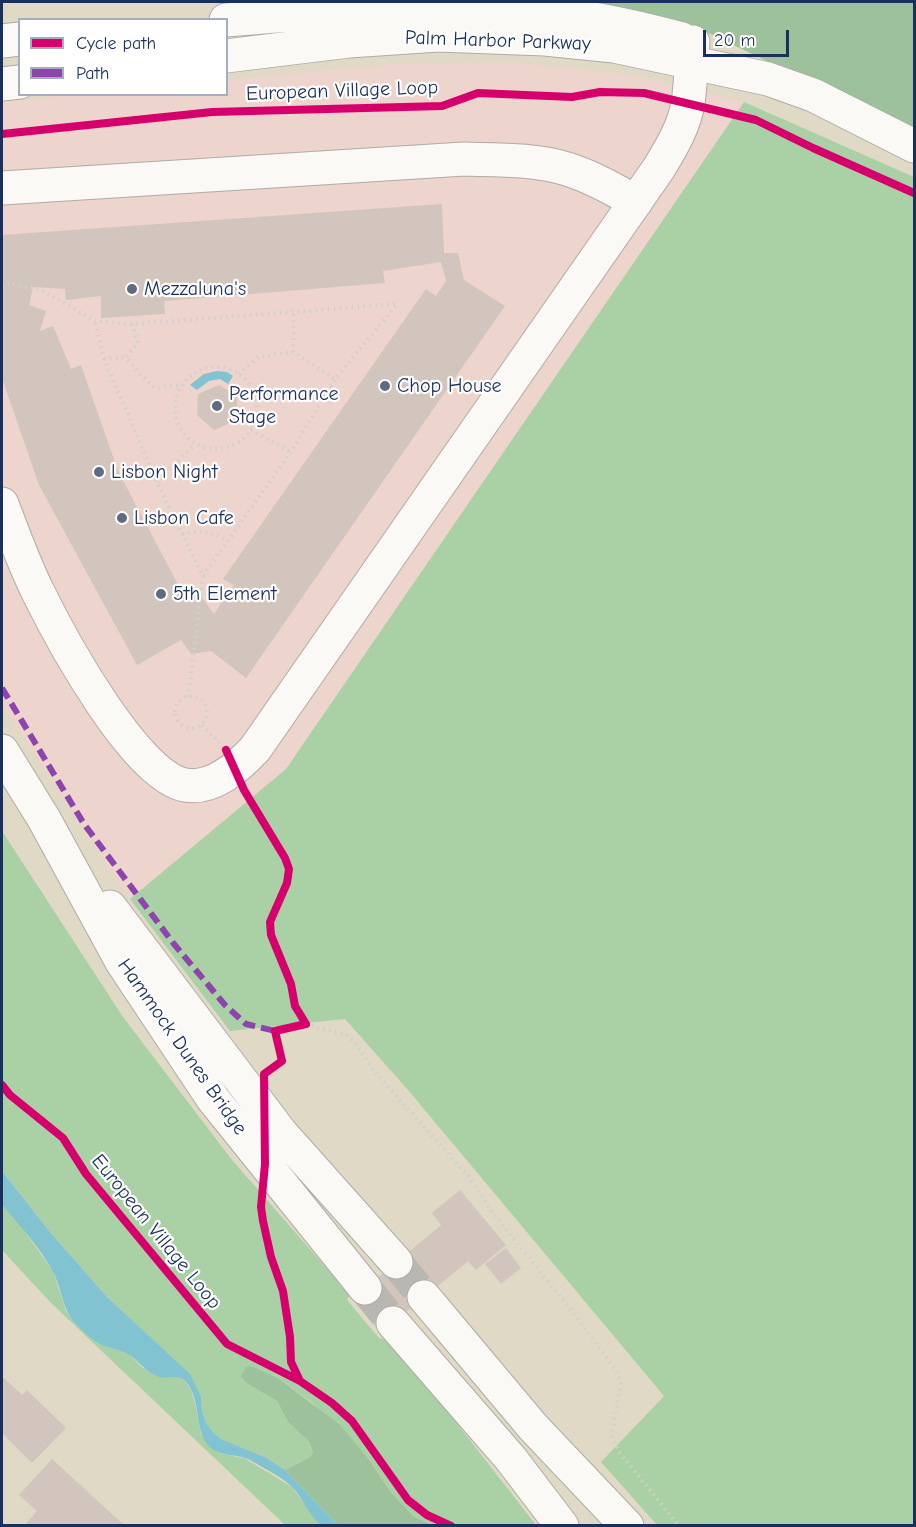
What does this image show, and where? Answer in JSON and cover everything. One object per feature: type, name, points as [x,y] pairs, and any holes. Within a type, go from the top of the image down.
[{"type":"main road","name":"Palm Harbor Parkway","points":[[228,20],[338,11],[508,10],[558,14],[630,25],[692,52],[813,95],[915,147]]},
{"type":"main road","name":"Palm Harbor Parkway","points":[[228,56],[349,40],[438,35],[545,39],[692,52]]},
{"type":"main road","points":[[2,41],[18,39]]},
{"type":"main road","points":[[2,504],[38,592],[58,629],[93,689],[138,750],[162,774],[186,786],[214,781],[230,759],[255,749],[659,168],[679,132],[687,104],[692,52]]},
{"type":"main road","points":[[2,84],[18,82]]},
{"type":"main road","points":[[2,188],[464,159],[513,161],[565,169],[600,182],[636,202]]},
{"type":"main road","name":"Hammock Dunes Bridge","points":[[2,751],[44,819],[122,962],[213,1099],[365,1288]]},
{"type":"main road","name":"Hammock Dunes Bridge","points":[[44,819],[281,1133],[396,1262]]},
{"type":"main road","points":[[424,1298],[533,1427],[627,1526]]},
{"type":"main road","points":[[393,1323],[511,1459],[562,1526]]},
{"type":"path","points":[[2,286],[9,283],[41,291],[95,321],[132,324],[397,304],[335,379],[291,452],[203,576],[188,697]]},
{"type":"path","points":[[293,352],[294,313]]},
{"type":"path","points":[[95,321],[104,358],[157,482],[203,576]]},
{"type":"path","points":[[104,358],[126,357],[138,343],[132,324]]},
{"type":"path","points":[[239,374],[258,357],[293,352],[335,379]]},
{"type":"path","points":[[126,357],[155,388],[182,384]]},
{"type":"path","points":[[228,368],[239,374],[251,388],[257,405],[256,418],[251,430],[232,446],[220,449],[207,449],[195,444],[179,428],[176,417],[174,406],[182,384],[202,369],[228,368]]},
{"type":"path","points":[[251,430],[291,452]]},
{"type":"path","points":[[157,482],[195,444]]},
{"type":"path","points":[[182,534],[200,530],[211,532],[228,541]]},
{"type":"path","points":[[188,697],[198,697],[206,705],[207,715],[202,724],[192,729],[178,722],[175,717],[179,702],[188,697]]},
{"type":"path","points":[[202,724],[230,759]]},
{"type":"path","points":[[301,1015],[302,1025],[346,1035],[355,1043],[374,1071],[470,1178],[491,1211],[568,1306],[615,1369],[621,1382],[612,1436],[620,1452],[679,1526]]},
{"type":"shaded area","points":[[513,62],[641,76],[744,102],[286,769],[130,899],[2,705],[2,102],[62,96],[228,96],[228,80],[393,64]]},
{"type":"green space","points":[[579,2],[914,2],[914,129],[784,66],[771,63],[698,28],[630,9]]},
{"type":"green space","points":[[744,102],[914,177],[914,1525],[657,1525],[601,1462],[664,1396],[408,1090],[345,1019],[230,1031],[130,899],[286,769]]},
{"type":"green space","points":[[2,831],[123,1017],[232,1160],[350,1295],[347,1300],[379,1338],[386,1340],[423,1380],[536,1525],[431,1525],[413,1516],[390,1491],[370,1461],[312,1403],[278,1378],[254,1367],[246,1383],[277,1401],[288,1422],[309,1442],[313,1452],[310,1457],[285,1470],[267,1458],[221,1439],[206,1423],[201,1396],[189,1374],[108,1298],[50,1232],[2,1171]]},
{"type":"green space","points":[[2,1205],[23,1229],[53,1271],[66,1311],[75,1323],[101,1344],[128,1353],[143,1368],[179,1377],[185,1381],[195,1403],[201,1434],[219,1453],[246,1459],[292,1487],[317,1520],[324,1525],[285,1525],[50,1302],[2,1250]]},
{"type":"green space","points":[[246,1367],[254,1367],[278,1378],[340,1425],[370,1461],[390,1491],[413,1516],[431,1525],[338,1525],[285,1470],[310,1457],[313,1452],[309,1442],[288,1422],[277,1401],[246,1383],[241,1376]]},
{"type":"water","points":[[217,371],[227,372],[233,376],[228,384],[220,379],[209,381],[197,390],[190,385],[204,374]]},
{"type":"water","points":[[2,1171],[50,1232],[108,1298],[190,1374],[201,1396],[206,1423],[214,1433],[221,1439],[267,1458],[285,1470],[338,1525],[320,1524],[296,1491],[277,1476],[250,1460],[222,1454],[212,1449],[203,1438],[194,1396],[185,1381],[179,1378],[154,1375],[126,1353],[97,1342],[76,1324],[67,1311],[47,1261],[2,1205]]},
{"type":"building","points":[[442,204],[444,253],[458,253],[464,280],[505,306],[246,678],[211,651],[191,654],[181,640],[137,665],[39,485],[2,378],[2,235]],"holes":[[[441,262],[446,281],[436,296],[426,289],[223,579],[234,585],[214,614],[194,587],[182,592],[118,471],[81,365],[71,369],[53,326],[40,331],[46,311],[29,305],[33,287],[65,289],[66,300],[101,296],[101,318],[165,314],[164,301],[385,283],[383,271]]]},
{"type":"building","name":"Performance Stage","points":[[219,385],[237,396],[237,420],[214,430],[197,415],[198,394]]},
{"type":"building","points":[[460,1190],[506,1245],[476,1270],[468,1261],[381,1333],[352,1299],[441,1225],[432,1213]]},
{"type":"building","points":[[506,1248],[521,1268],[501,1284],[485,1264]]},
{"type":"building","points":[[2,1376],[22,1395],[27,1390],[66,1428],[32,1463],[2,1433]]},
{"type":"building","points":[[52,1459],[125,1526],[24,1526],[37,1511],[19,1495]]},
{"type":"tunnel","points":[[396,1262],[424,1297]]},
{"type":"tunnel","points":[[365,1288],[393,1323]]},
{"type":"marked path","points":[[2,688],[84,824],[174,944],[225,1005],[246,1024],[275,1031]]},
{"type":"cycle path","name":"European Village Loop","points":[[2,134],[212,112],[442,106],[478,93],[572,97],[600,92],[644,93],[756,120],[914,193]]},
{"type":"cycle path","name":"European Village Loop","points":[[2,1085],[10,1095],[63,1138],[86,1174],[227,1344],[300,1381],[291,1362],[290,1337],[283,1291],[271,1257],[261,1207],[265,1164],[264,1074],[282,1061],[275,1031],[306,1024],[295,1006],[291,984],[271,935],[270,922],[287,883],[289,869],[285,858],[244,790],[226,750]]},
{"type":"cycle path","points":[[300,1381],[332,1403],[352,1421],[408,1500],[427,1515],[451,1526]]},
{"type":"place","name":"Mezzaluna's","points":[[132,289]]},
{"type":"place","name":"Chop House","points":[[385,386]]},
{"type":"place","name":"Performance Stage","points":[[217,406]]},
{"type":"place","name":"Lisbon Night","points":[[99,472]]},
{"type":"place","name":"Lisbon Cafe","points":[[122,518]]},
{"type":"place","name":"5th Element","points":[[161,594]]}]
